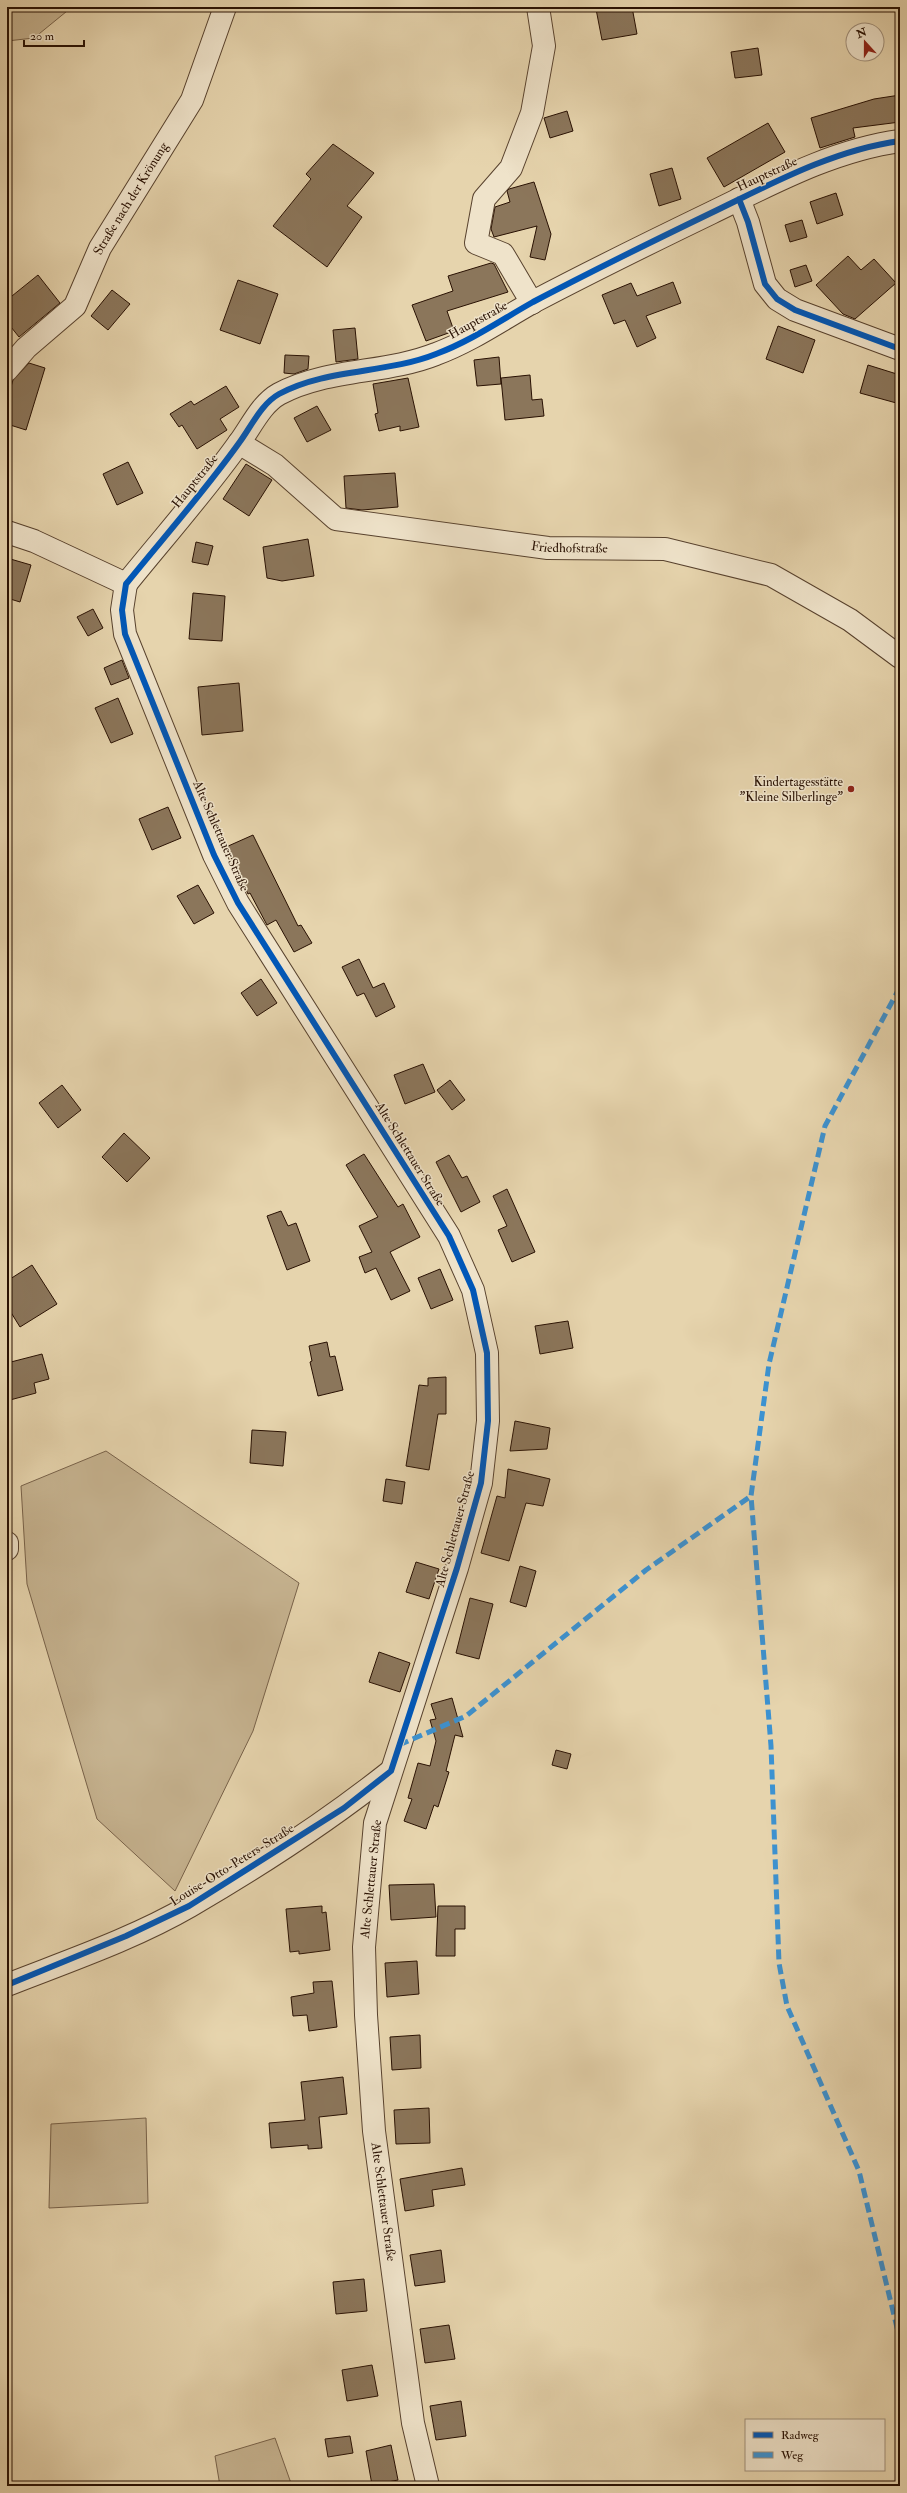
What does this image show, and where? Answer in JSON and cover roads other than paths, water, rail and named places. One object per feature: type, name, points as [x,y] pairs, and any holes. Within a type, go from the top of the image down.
[{"type":"street","name":"Straße nach der Krönung","points":[[7,370],[26,348],[75,306],[100,248],[192,100],[225,7]]},
{"type":"street","points":[[532,303],[503,254],[476,243],[484,199],[511,168],[532,113],[544,46],[538,7]]},
{"type":"street","name":"Hauptstraße","points":[[126,584],[239,444],[263,407],[278,394],[321,379],[407,364],[435,355],[469,340],[532,303],[739,199],[810,166],[873,145],[900,141]]},
{"type":"street","points":[[739,199],[748,222],[765,284],[777,299],[795,310],[900,349]]},
{"type":"street","name":"Friedhofstraße","points":[[239,444],[275,465],[336,519],[548,548],[665,549],[756,571],[771,575],[850,620],[900,657]]},
{"type":"street","points":[[7,532],[34,540],[126,584]]},
{"type":"street","name":"Alte Schlettauer Straße","points":[[126,584],[122,610],[125,634],[214,855],[238,903],[449,1236],[473,1290],[487,1352],[488,1422],[481,1483],[454,1575],[375,1823],[364,1947],[366,2016],[374,2131],[413,2423],[428,2486]]},
{"type":"street","points":[[7,1543],[7,1549]]},
{"type":"street","name":"Louise-Otto-Peters-Straße","points":[[7,1984],[126,1936],[189,1906],[344,1808],[391,1771]]},
{"type":"street","points":[[344,1808],[375,1823]]},
{"type":"place","name":"Kindertagesstätte \"Kleine Silberlinge\"","points":[[851,789]]}]
